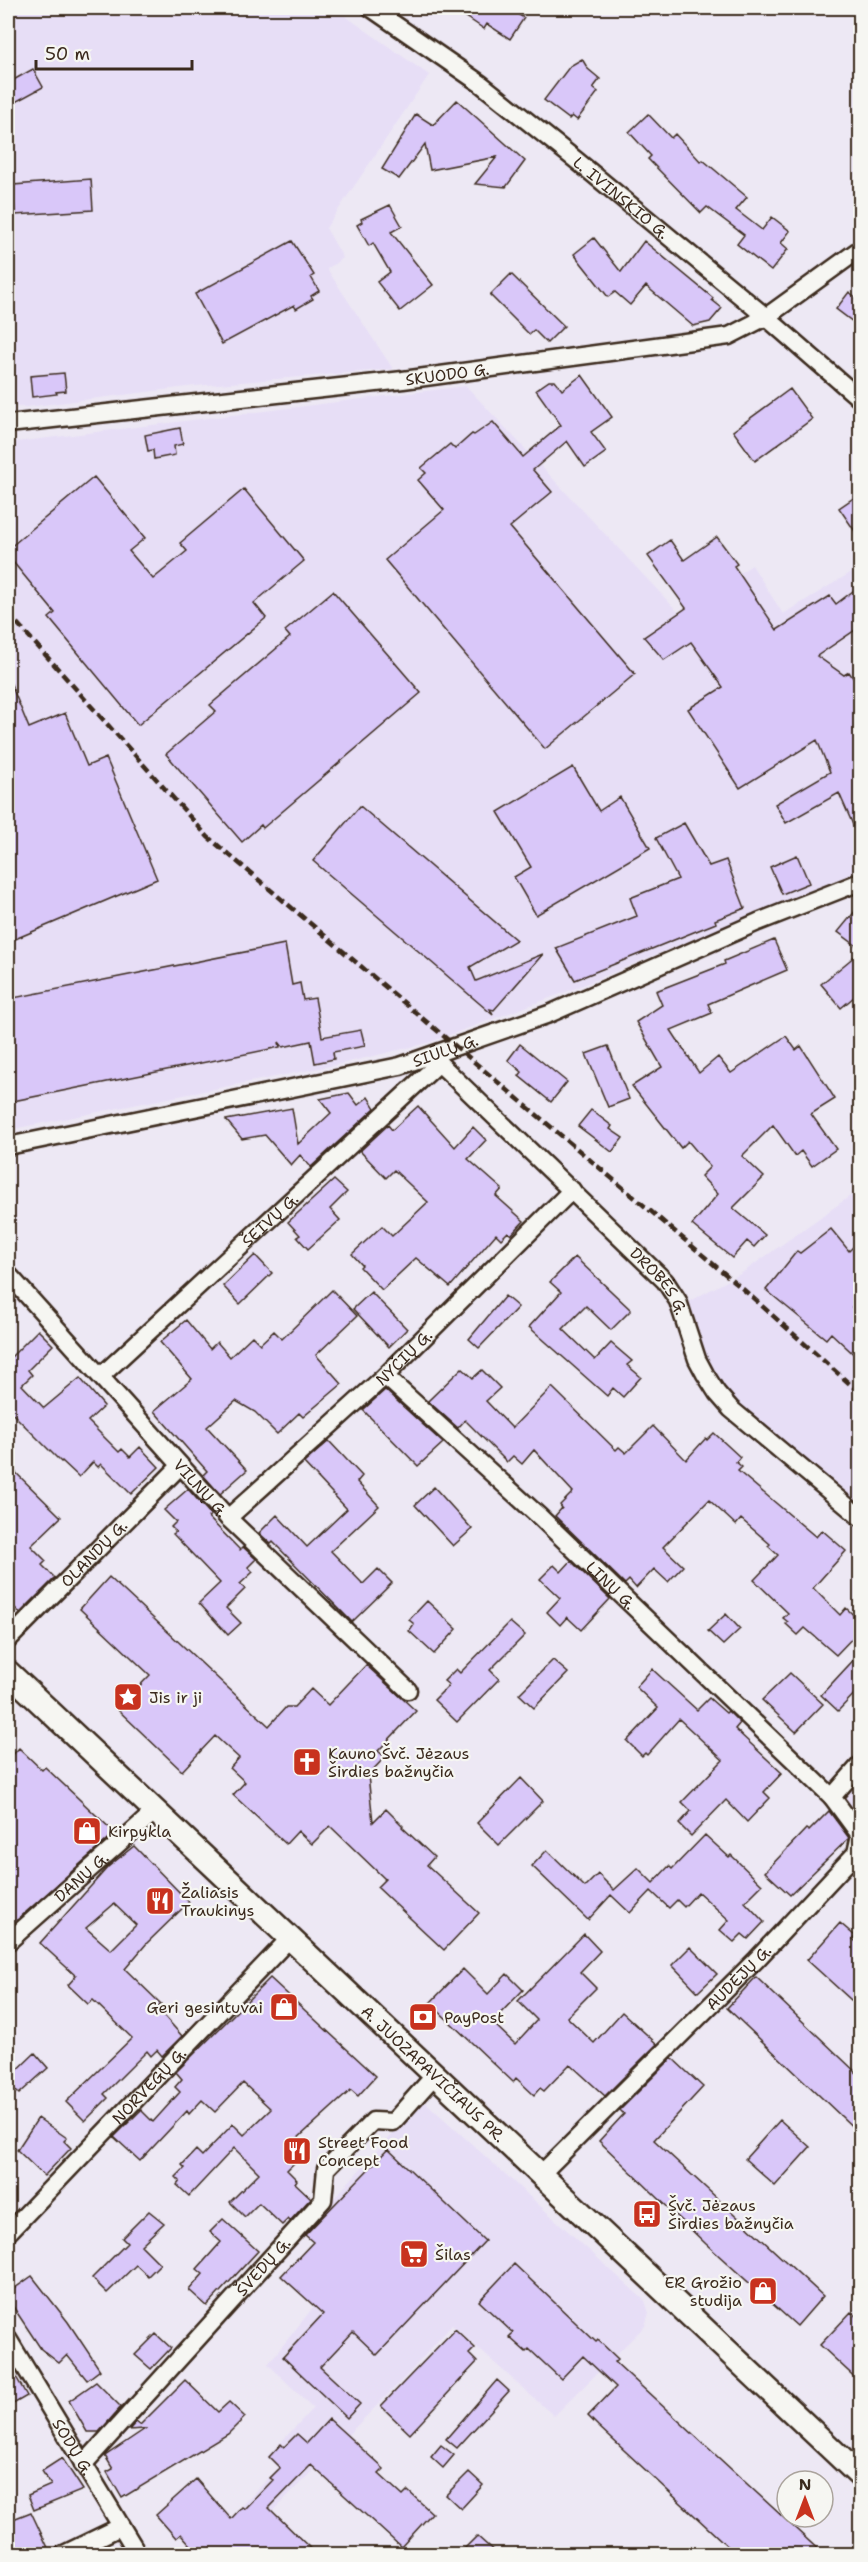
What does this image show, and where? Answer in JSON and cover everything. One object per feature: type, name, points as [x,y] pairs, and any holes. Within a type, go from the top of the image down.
[{"type":"main road","name":"A. JUOZAPAVIČIAUS PR.","points":[[8,1672],[861,2476]]},
{"type":"street","name":"L. IVINSKIO G.","points":[[371,8],[481,84],[766,316],[861,399]]},
{"type":"street","name":"SKUODO G.","points":[[8,424],[403,380],[711,340],[729,336],[766,316],[861,249]]},
{"type":"street","name":"SIŪLŲ G.","points":[[8,1146],[437,1059],[549,1014],[759,922],[861,882]]},
{"type":"street","name":"DROBĖS G.","points":[[437,1059],[665,1281],[678,1301],[697,1359],[717,1393],[769,1442],[861,1517]]},
{"type":"street","name":"ŠEIVŲ G.","points":[[101,1376],[437,1059]]},
{"type":"street","name":"NYČIŲ G.","points":[[228,1518],[386,1376],[572,1190]]},
{"type":"street","name":"VILNŲ G.","points":[[8,1274],[228,1518],[408,1690]]},
{"type":"street","name":"LINŲ G.","points":[[386,1376],[540,1516],[832,1797]]},
{"type":"street","name":"OLANDŲ G.","points":[[8,1640],[180,1466]]},
{"type":"street","points":[[832,1797],[861,1765]]},
{"type":"street","name":"AUDĖJŲ G.","points":[[540,2175],[756,1960],[856,1853],[860,1835],[832,1797]]},
{"type":"street","name":"DANŲ G.","points":[[8,1942],[154,1812]]},
{"type":"street","name":"NORVEGŲ G.","points":[[8,2233],[289,1939]]},
{"type":"street","name":"ŠVEDŲ G.","points":[[83,2464],[323,2200],[326,2169],[373,2121],[393,2122],[434,2076]]},
{"type":"street","name":"SODŲ G.","points":[[8,2339],[138,2554]]},
{"type":"street","points":[[64,2554],[120,2527]]},
{"type":"shaded area","points":[[8,8],[334,8],[429,75],[326,228],[343,258],[327,269],[393,369],[195,386],[27,407],[17,407],[11,400],[8,400]]},
{"type":"shaded area","points":[[466,386],[679,613],[752,565],[783,614],[860,567],[860,870],[566,992],[428,1043],[340,1064],[8,1130],[8,443]]},
{"type":"shaded area","points":[[860,1189],[860,1517],[769,1442],[713,1381],[688,1302],[742,1273]]},
{"type":"shaded area","points":[[860,1765],[860,1822],[832,1797]]},
{"type":"shaded area","points":[[423,2100],[645,2301],[649,2313],[645,2326],[554,2416],[452,2325],[409,2373],[241,2543],[211,2539],[278,2468],[267,2457],[313,2408],[268,2364],[354,2256],[316,2218]]},
{"type":"building","points":[[453,8],[508,8],[524,18],[510,39],[487,24],[484,29]]},
{"type":"building","points":[[582,59],[588,69],[600,79],[593,88],[598,92],[577,120],[572,116],[569,119],[544,100],[570,66]]},
{"type":"building","points":[[33,69],[43,87],[8,106],[8,83]]},
{"type":"building","points":[[457,100],[525,161],[506,187],[475,184],[497,157],[430,170],[425,144],[399,179],[382,169],[416,114],[433,125]]},
{"type":"building","points":[[648,114],[671,138],[675,134],[701,162],[703,160],[747,197],[736,210],[762,230],[772,217],[790,231],[781,243],[788,249],[771,271],[737,244],[744,235],[707,207],[701,213],[648,159],[651,156],[629,132]]},
{"type":"building","points":[[91,179],[93,210],[15,215],[13,185]]},
{"type":"building","points":[[390,205],[402,226],[391,232],[433,285],[400,311],[377,282],[390,272],[373,243],[369,246],[357,225],[362,222],[361,219]]},
{"type":"building","points":[[594,238],[621,272],[644,241],[722,308],[710,322],[693,326],[646,286],[630,305],[615,292],[608,297],[574,254]]},
{"type":"building","points":[[292,241],[314,275],[311,277],[319,291],[311,296],[313,299],[296,309],[294,305],[222,344],[195,294]]},
{"type":"building","points":[[511,274],[564,326],[547,343],[534,330],[529,334],[490,295]]},
{"type":"building","points":[[849,292],[861,301],[861,328],[836,309]]},
{"type":"building","points":[[64,373],[66,391],[32,397],[30,376]]},
{"type":"building","points":[[582,375],[612,417],[591,432],[606,452],[585,467],[567,441],[533,470],[552,492],[510,527],[635,674],[545,749],[385,560],[444,510],[418,480],[426,473],[421,468],[450,444],[455,449],[472,434],[474,435],[493,422],[523,457],[561,425],[536,390],[549,381],[555,381],[562,390]]},
{"type":"building","points":[[790,389],[812,419],[755,461],[733,431]]},
{"type":"building","points":[[180,428],[183,444],[174,446],[175,455],[154,459],[153,450],[148,451],[145,435]]},
{"type":"building","points":[[94,477],[145,538],[129,551],[153,579],[187,551],[180,543],[244,489],[304,561],[254,603],[266,618],[138,725],[49,618],[55,613],[8,556],[8,549]]},
{"type":"building","points":[[861,493],[861,540],[839,508]]},
{"type":"building","points":[[717,537],[737,564],[734,566],[777,630],[830,596],[836,604],[861,585],[861,626],[817,656],[844,675],[849,672],[861,689],[861,843],[839,793],[786,823],[775,804],[830,772],[817,740],[740,788],[688,709],[723,687],[691,642],[664,660],[644,637],[686,608],[648,556],[670,540],[684,560]]},
{"type":"building","points":[[333,591],[421,693],[263,828],[261,825],[242,842],[166,754],[216,711],[210,705],[290,637],[285,631]]},
{"type":"building","points":[[8,677],[29,728],[65,713],[87,766],[106,758],[157,879],[8,942]]},
{"type":"building","points":[[573,767],[599,811],[620,797],[650,848],[536,915],[514,877],[531,867],[498,812]]},
{"type":"building","points":[[360,806],[516,940],[470,967],[476,981],[543,954],[494,1010],[490,1009],[493,1015],[313,861]]},
{"type":"building","points":[[684,823],[709,866],[726,860],[745,908],[715,920],[716,923],[575,980],[556,948],[637,916],[630,898],[678,879],[656,838]]},
{"type":"building","points":[[797,855],[809,883],[782,894],[770,867]]},
{"type":"building","points":[[861,904],[861,949],[838,932]]},
{"type":"building","points":[[774,940],[787,970],[708,1004],[712,1013],[671,1030],[699,1073],[718,1057],[731,1073],[786,1036],[796,1050],[801,1046],[835,1099],[811,1114],[836,1149],[812,1166],[801,1151],[795,1156],[773,1125],[742,1156],[764,1177],[733,1208],[765,1235],[754,1247],[747,1241],[732,1258],[692,1225],[718,1194],[701,1176],[710,1167],[688,1141],[681,1148],[632,1086],[662,1067],[636,1022],[662,1005],[656,991],[725,964],[724,961]]},
{"type":"building","points":[[285,944],[292,985],[300,983],[303,1000],[315,998],[322,1037],[361,1030],[365,1046],[333,1052],[334,1059],[315,1063],[311,1041],[283,1047],[279,1042],[280,1047],[8,1102],[8,999]]},
{"type":"building","points":[[861,951],[861,991],[841,1008],[821,984]]},
{"type":"building","points":[[520,1044],[567,1082],[551,1102],[519,1076],[522,1072],[508,1060]]},
{"type":"building","points":[[608,1046],[629,1099],[608,1107],[586,1054]]},
{"type":"building","points":[[349,1093],[358,1105],[368,1097],[375,1108],[311,1167],[300,1155],[291,1165],[265,1135],[242,1139],[226,1120],[292,1108],[298,1144],[331,1113],[320,1099]]},
{"type":"building","points":[[418,1106],[455,1147],[473,1127],[486,1140],[468,1159],[502,1189],[496,1196],[524,1221],[511,1235],[508,1232],[501,1239],[496,1234],[450,1287],[416,1258],[382,1290],[360,1267],[362,1265],[352,1254],[382,1226],[392,1236],[428,1202],[394,1170],[386,1178],[360,1151],[388,1125],[392,1130]]},
{"type":"building","points":[[591,1110],[623,1138],[612,1152],[578,1126]]},
{"type":"building","points":[[334,1180],[347,1192],[330,1209],[340,1220],[308,1249],[297,1237],[300,1235],[288,1222]]},
{"type":"building","points":[[831,1229],[849,1251],[861,1239],[861,1299],[852,1307],[861,1315],[861,1361],[831,1333],[826,1339],[766,1290],[797,1251],[800,1253]]},
{"type":"building","points":[[255,1255],[272,1273],[240,1304],[223,1286]]},
{"type":"building","points":[[575,1257],[631,1310],[611,1330],[586,1306],[563,1329],[595,1360],[611,1343],[632,1361],[627,1365],[641,1377],[623,1397],[613,1388],[607,1396],[529,1327],[561,1292],[550,1282]]},
{"type":"building","points":[[332,1290],[357,1316],[316,1355],[342,1384],[303,1417],[299,1413],[277,1434],[255,1412],[236,1401],[207,1427],[247,1470],[220,1494],[203,1475],[207,1471],[154,1411],[192,1379],[160,1342],[186,1320],[210,1349],[217,1342],[230,1357],[252,1336],[260,1344],[274,1331],[282,1339]]},
{"type":"building","points":[[371,1292],[407,1329],[389,1347],[353,1309]]},
{"type":"building","points":[[505,1296],[518,1307],[479,1348],[469,1339]]},
{"type":"building","points":[[38,1330],[53,1345],[28,1370],[32,1375],[22,1385],[44,1408],[80,1378],[104,1406],[88,1421],[119,1452],[122,1449],[130,1457],[140,1447],[159,1467],[131,1494],[101,1464],[98,1467],[93,1462],[79,1477],[8,1409],[8,1360]]},
{"type":"building","points":[[462,1368],[473,1378],[482,1370],[500,1388],[486,1401],[512,1428],[552,1387],[616,1450],[619,1447],[626,1453],[653,1426],[686,1460],[706,1438],[707,1440],[714,1433],[740,1457],[736,1462],[742,1467],[738,1471],[816,1537],[822,1530],[846,1551],[813,1588],[840,1615],[846,1608],[861,1622],[861,1629],[836,1655],[805,1628],[798,1635],[783,1618],[788,1613],[754,1580],[778,1555],[768,1546],[770,1544],[741,1519],[736,1525],[709,1500],[663,1547],[683,1566],[668,1582],[654,1569],[636,1588],[629,1580],[625,1584],[555,1516],[562,1508],[560,1505],[573,1492],[534,1450],[522,1464],[513,1456],[507,1462],[465,1420],[458,1428],[428,1401]]},
{"type":"building","points":[[385,1390],[443,1443],[418,1466],[363,1410]]},
{"type":"building","points":[[329,1441],[362,1476],[357,1482],[379,1506],[331,1551],[363,1584],[378,1569],[392,1583],[352,1622],[273,1542],[271,1544],[259,1533],[277,1515],[307,1547],[347,1509],[304,1463]]},
{"type":"building","points":[[8,1465],[61,1517],[31,1546],[46,1561],[42,1565],[55,1578],[20,1613],[8,1601]]},
{"type":"building","points":[[434,1487],[472,1529],[453,1546],[415,1505]]},
{"type":"building","points":[[188,1489],[211,1515],[208,1517],[240,1550],[243,1547],[256,1559],[248,1567],[253,1572],[240,1584],[245,1589],[226,1608],[241,1623],[228,1635],[199,1603],[220,1583],[173,1534],[176,1532],[171,1527],[176,1522],[164,1510]]},
{"type":"building","points":[[571,1561],[610,1599],[581,1630],[567,1617],[560,1625],[547,1612],[560,1598],[540,1579],[554,1565],[561,1572]]},
{"type":"building","points":[[109,1577],[269,1726],[286,1707],[294,1707],[311,1689],[328,1705],[366,1665],[416,1711],[378,1751],[385,1757],[368,1775],[373,1822],[386,1809],[434,1857],[427,1865],[479,1913],[444,1950],[377,1887],[385,1879],[330,1826],[312,1844],[298,1831],[286,1844],[233,1795],[245,1782],[230,1768],[239,1758],[215,1736],[182,1771],[117,1709],[150,1675],[80,1609]]},
{"type":"building","points":[[427,1601],[457,1629],[434,1654],[409,1631],[414,1624],[409,1620]]},
{"type":"building","points":[[726,1614],[740,1629],[723,1645],[708,1631]]},
{"type":"building","points":[[510,1622],[525,1635],[490,1670],[499,1679],[457,1722],[434,1700],[449,1685],[444,1681],[456,1669],[460,1673]]},
{"type":"building","points":[[861,1652],[861,1687],[838,1711],[821,1695]]},
{"type":"building","points":[[553,1660],[568,1673],[534,1708],[519,1694]]},
{"type":"building","points":[[652,1669],[697,1710],[709,1698],[726,1713],[728,1711],[740,1723],[735,1729],[782,1773],[764,1792],[770,1798],[747,1822],[726,1800],[691,1836],[679,1824],[691,1811],[682,1802],[723,1760],[679,1719],[647,1755],[645,1753],[642,1756],[627,1741],[658,1708],[636,1687]]},
{"type":"building","points":[[790,1673],[823,1704],[796,1732],[762,1700]]},
{"type":"building","points":[[19,1748],[42,1770],[45,1767],[115,1833],[8,1928],[8,1760]]},
{"type":"building","points":[[521,1778],[543,1801],[499,1845],[477,1823]]},
{"type":"building","points":[[829,1811],[849,1838],[790,1895],[765,1872],[806,1829],[809,1831]]},
{"type":"building","points":[[705,1835],[729,1857],[731,1855],[762,1885],[745,1902],[764,1922],[748,1939],[742,1934],[734,1942],[720,1930],[729,1920],[698,1892],[684,1907],[677,1900],[669,1908],[651,1891],[630,1913],[611,1895],[588,1920],[532,1866],[547,1850],[585,1887],[598,1874],[614,1890],[638,1868],[653,1883],[669,1866],[672,1869]]},
{"type":"building","points":[[134,1846],[189,1902],[147,1943],[125,1969],[161,2004],[157,2008],[182,2036],[162,2056],[157,2050],[151,2056],[147,2051],[104,2094],[108,2098],[85,2121],[66,2102],[132,2038],[93,2000],[88,2004],[68,1985],[76,1976],[40,1943],[108,1867]],"holes":[[[114,1904],[136,1925],[111,1950],[86,1928]]]},
{"type":"building","points":[[840,1923],[855,1936],[853,1939],[861,1946],[861,2009],[807,1960]]},
{"type":"building","points":[[584,1934],[600,1951],[580,1972],[596,1988],[567,2017],[594,2043],[622,2012],[657,2044],[605,2096],[570,2064],[544,2091],[540,2088],[534,2095],[516,2078],[513,2082],[430,2003],[463,1969],[488,1994],[507,1974],[523,1990],[492,2022],[515,2044],[537,2020],[518,2001]]},
{"type":"building","points":[[690,1947],[717,1974],[698,1992],[672,1965]]},
{"type":"building","points":[[756,1977],[861,2077],[861,2135],[727,2008]]},
{"type":"building","points":[[270,1978],[376,2076],[358,2096],[351,2090],[297,2139],[308,2149],[287,2170],[297,2180],[295,2183],[311,2198],[290,2221],[288,2219],[282,2225],[259,2203],[245,2217],[230,2202],[259,2173],[234,2148],[189,2196],[177,2185],[180,2181],[176,2177],[185,2168],[182,2165],[196,2150],[202,2156],[233,2124],[244,2135],[271,2109],[243,2083],[215,2112],[202,2100],[189,2114],[187,2111],[140,2161],[114,2137],[141,2110],[153,2122],[180,2092],[175,2087],[182,2079],[176,2072]]},
{"type":"building","points":[[35,2053],[48,2068],[19,2094],[8,2083],[8,2079]]},
{"type":"building","points":[[672,2058],[703,2087],[654,2140],[823,2296],[797,2326],[706,2244],[599,2141],[624,2114],[620,2110]]},
{"type":"building","points":[[38,2118],[67,2138],[64,2141],[71,2148],[44,2176],[17,2150]]},
{"type":"building","points":[[780,2120],[810,2147],[775,2186],[745,2159]]},
{"type":"building","name":"Šilas","points":[[388,2149],[485,2241],[377,2355],[353,2332],[320,2367],[360,2404],[347,2418],[283,2357],[323,2314],[281,2276],[313,2242],[305,2235]]},
{"type":"building","points":[[149,2211],[164,2223],[141,2245],[160,2264],[148,2276],[136,2265],[107,2293],[92,2278],[127,2243],[122,2238]]},
{"type":"building","points":[[223,2219],[258,2251],[207,2306],[189,2290],[203,2274],[197,2269],[221,2242],[210,2232]]},
{"type":"building","points":[[514,2264],[596,2342],[598,2340],[618,2359],[615,2362],[775,2510],[775,2529],[796,2529],[823,2554],[736,2554],[588,2416],[616,2387],[583,2356],[561,2379],[529,2349],[526,2352],[509,2337],[513,2333],[479,2301]]},
{"type":"building","points":[[32,2276],[68,2322],[100,2370],[87,2380],[67,2355],[59,2363],[41,2349],[8,2299],[8,2293]]},
{"type":"building","points":[[851,2312],[861,2321],[861,2383],[820,2345]]},
{"type":"building","points":[[455,2329],[475,2348],[469,2354],[477,2362],[410,2434],[381,2406]]},
{"type":"building","points":[[156,2334],[171,2348],[151,2369],[135,2355]]},
{"type":"building","points":[[8,2363],[27,2396],[8,2407]]},
{"type":"building","points":[[185,2380],[218,2412],[229,2402],[245,2417],[228,2434],[122,2498],[107,2472],[113,2469],[105,2456],[145,2429],[129,2430],[136,2422],[140,2425]]},
{"type":"building","points":[[497,2380],[509,2391],[457,2448],[446,2439]]},
{"type":"building","points":[[96,2382],[121,2407],[99,2432],[87,2432],[69,2401]]},
{"type":"building","points":[[329,2419],[384,2469],[379,2474],[403,2496],[408,2491],[432,2513],[401,2547],[311,2465],[269,2508],[316,2554],[199,2554],[181,2534],[176,2538],[156,2515],[196,2479],[231,2519],[242,2507],[245,2509],[273,2480],[270,2478],[280,2468],[269,2457],[281,2444],[284,2447],[297,2434],[307,2443]]},
{"type":"building","points":[[441,2445],[454,2455],[443,2468],[431,2457]]},
{"type":"building","points":[[62,2458],[83,2490],[34,2510],[28,2495],[51,2485],[42,2471]]},
{"type":"building","points":[[469,2472],[483,2485],[461,2509],[446,2495]]},
{"type":"building","points":[[31,2512],[51,2554],[16,2554],[8,2536],[8,2521]]},
{"type":"building","points":[[477,2536],[497,2554],[459,2554]]},
{"type":"railway","points":[[8,613],[208,837],[744,1290],[860,1393]]},
{"type":"place","name":"Jis ir ji","points":[[128,1697]]},
{"type":"place","name":"Kauno Švč. Jėzaus Širdies bažnyčia","points":[[307,1762]]},
{"type":"place","name":"Kirpykla","points":[[87,1831]]},
{"type":"place","name":"Žaliasis Traukinys","points":[[160,1901]]},
{"type":"place","name":"Geri gesintuvai","points":[[284,2007]]},
{"type":"place","name":"PayPost","points":[[423,2017]]},
{"type":"place","name":"Street Food Concept","points":[[297,2151]]},
{"type":"place","name":"Švč. Jėzaus Širdies bažnyčia","points":[[647,2214]]},
{"type":"place","name":"Šilas","points":[[414,2254]]},
{"type":"place","name":"ER Grožio studija","points":[[763,2291]]}]
